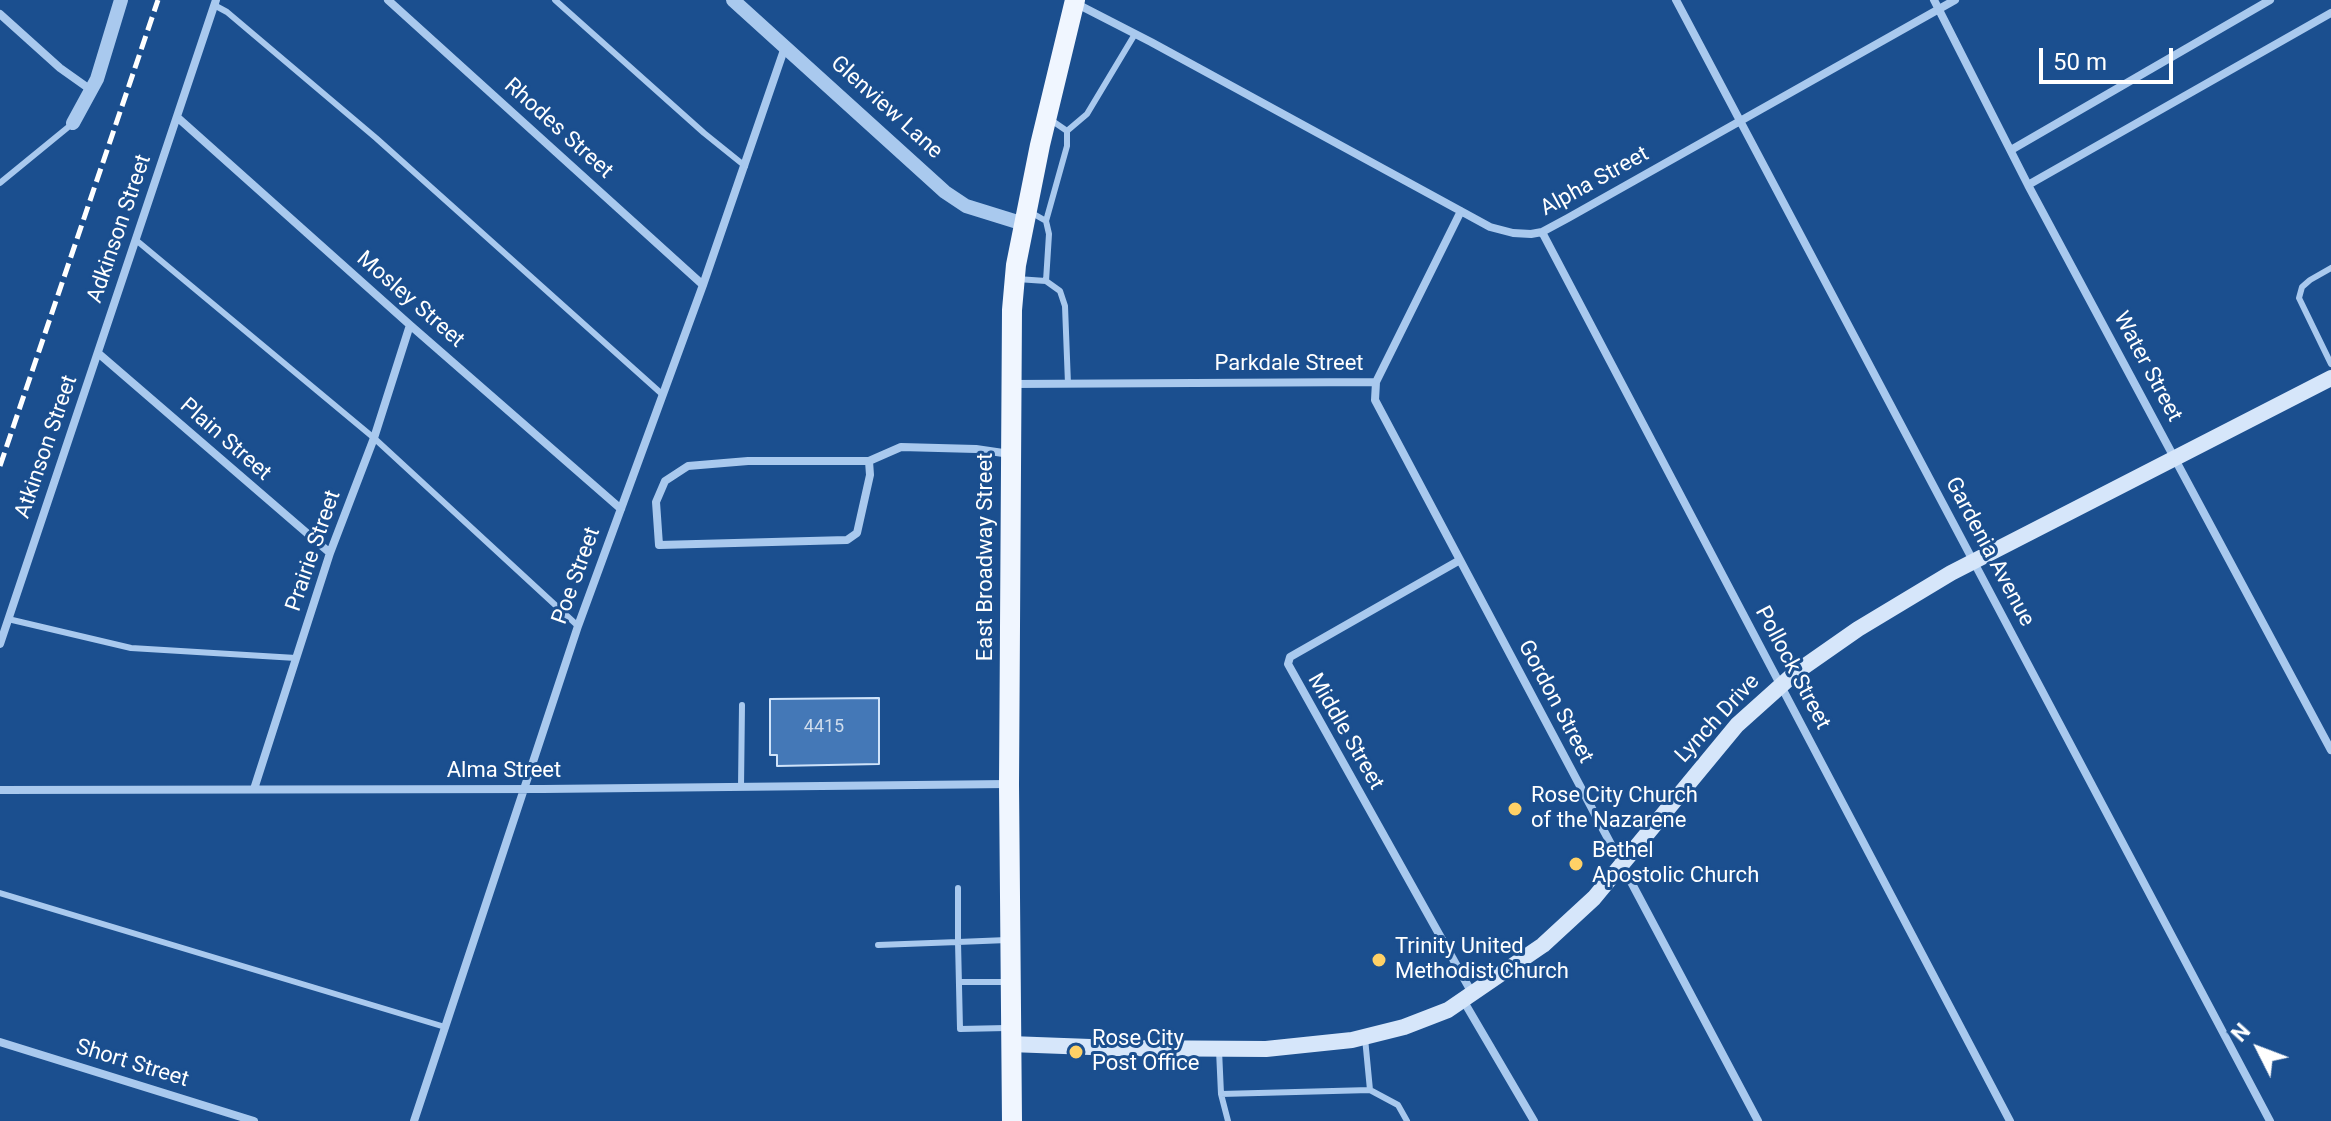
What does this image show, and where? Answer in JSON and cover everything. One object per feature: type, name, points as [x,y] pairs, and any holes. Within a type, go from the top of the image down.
[{"type":"main road","name":"East Broadway Street","points":[[1012,1121],[1009,784],[1011,384],[1015,279],[1046,118],[1075,1]]},
{"type":"main road","name":"Lynch Drive","points":[[1010,1036],[1219,1050],[1266,1049],[1365,1037],[1404,1027],[1448,1010],[1543,945],[1594,898],[1737,725],[1780,684],[1858,629],[1974,562],[2331,378]]},
{"type":"street","points":[[73,123],[91,90],[121,0]]},
{"type":"street","name":"Rhodes Street","points":[[388,0],[703,285]]},
{"type":"street","name":"Glenview Lane","points":[[733,0],[945,192],[966,206],[1025,218]]},
{"type":"street","name":"Gardenia Avenue","points":[[1676,0],[2270,1121]]},
{"type":"street","name":"Water Street","points":[[1934,0],[2028,185],[2331,750]]},
{"type":"street","name":"Alpha Street","points":[[1075,1],[1461,211],[1502,231],[1531,234],[1542,232],[1955,0]]},
{"type":"street","points":[[2011,150],[2270,0]]},
{"type":"street","points":[[177,117],[215,3]]},
{"type":"street","points":[[2028,185],[2331,13]]},
{"type":"street","points":[[0,14],[60,68],[91,90]]},
{"type":"street","name":"Poe Street","points":[[414,1121],[578,626],[746,166],[785,47]]},
{"type":"street","name":"Adkinson Street","points":[[98,353],[177,117]]},
{"type":"street","name":"Mosley Street","points":[[177,117],[621,509]]},
{"type":"street","name":"Parkdale Street","points":[[1011,384],[1376,382],[1461,211]]},
{"type":"street","name":"Pollock Street","points":[[1542,232],[2010,1121]]},
{"type":"street","name":"Prairie Street","points":[[254,789],[330,553],[374,438],[410,325]]},
{"type":"street","name":"Plain Street","points":[[98,353],[330,553]]},
{"type":"street","name":"Atkinson Street","points":[[0,644],[98,353]]},
{"type":"street","name":"Gordon Street","points":[[1376,382],[1375,400],[1758,1121]]},
{"type":"street","points":[[869,461],[865,501],[853,538],[659,545],[655,516],[661,487],[673,474],[688,466],[748,461],[869,461],[901,447],[976,449],[1011,454]]},
{"type":"street","name":"Middle Street","points":[[1460,560],[1290,657],[1288,664],[1534,1121]]},
{"type":"street","name":"Alma Street","points":[[0,790],[1009,784]]},
{"type":"street","name":"Short Street","points":[[0,1042],[254,1121]]},
{"type":"lane","points":[[555,0],[704,133],[746,166]]},
{"type":"lane","points":[[215,3],[376,138],[663,395]]},
{"type":"lane","points":[[1067,131],[1087,114],[1135,34]]},
{"type":"lane","points":[[1046,118],[1067,131],[1067,146],[1046,221],[1049,234],[1046,281]]},
{"type":"lane","points":[[0,183],[73,123]]},
{"type":"lane","points":[[1025,218],[1046,221]]},
{"type":"lane","points":[[136,240],[374,438],[578,626]]},
{"type":"lane","points":[[2331,268],[2302,287],[2299,298],[2331,364]]},
{"type":"lane","points":[[1015,279],[1046,281],[1060,291],[1065,306],[1068,384]]},
{"type":"lane","points":[[8,619],[131,648],[296,658]]},
{"type":"lane","points":[[741,787],[742,705]]},
{"type":"lane","points":[[958,888],[960,1029],[1010,1036]]},
{"type":"lane","points":[[0,893],[445,1027]]},
{"type":"lane","points":[[878,945],[1009,940]]},
{"type":"lane","points":[[959,982],[1010,982]]},
{"type":"lane","points":[[1365,1037],[1370,1090]]},
{"type":"lane","points":[[1219,1050],[1221,1094],[1228,1121]]},
{"type":"lane","points":[[1221,1094],[1370,1090],[1398,1105],[1407,1121]]},
{"type":"building","points":[[879,698],[879,764],[777,766],[777,755],[770,755],[770,699]]},
{"type":"railway","points":[[0,466],[158,0]]},
{"type":"place","name":"Rose City Church of the Nazarene","points":[[1515,809]]},
{"type":"place","name":"Bethel Apostolic Church","points":[[1576,864]]},
{"type":"place","name":"Trinity United Methodist Church","points":[[1379,960]]},
{"type":"place","name":"Rose City Post Office","points":[[1076,1052]]}]
